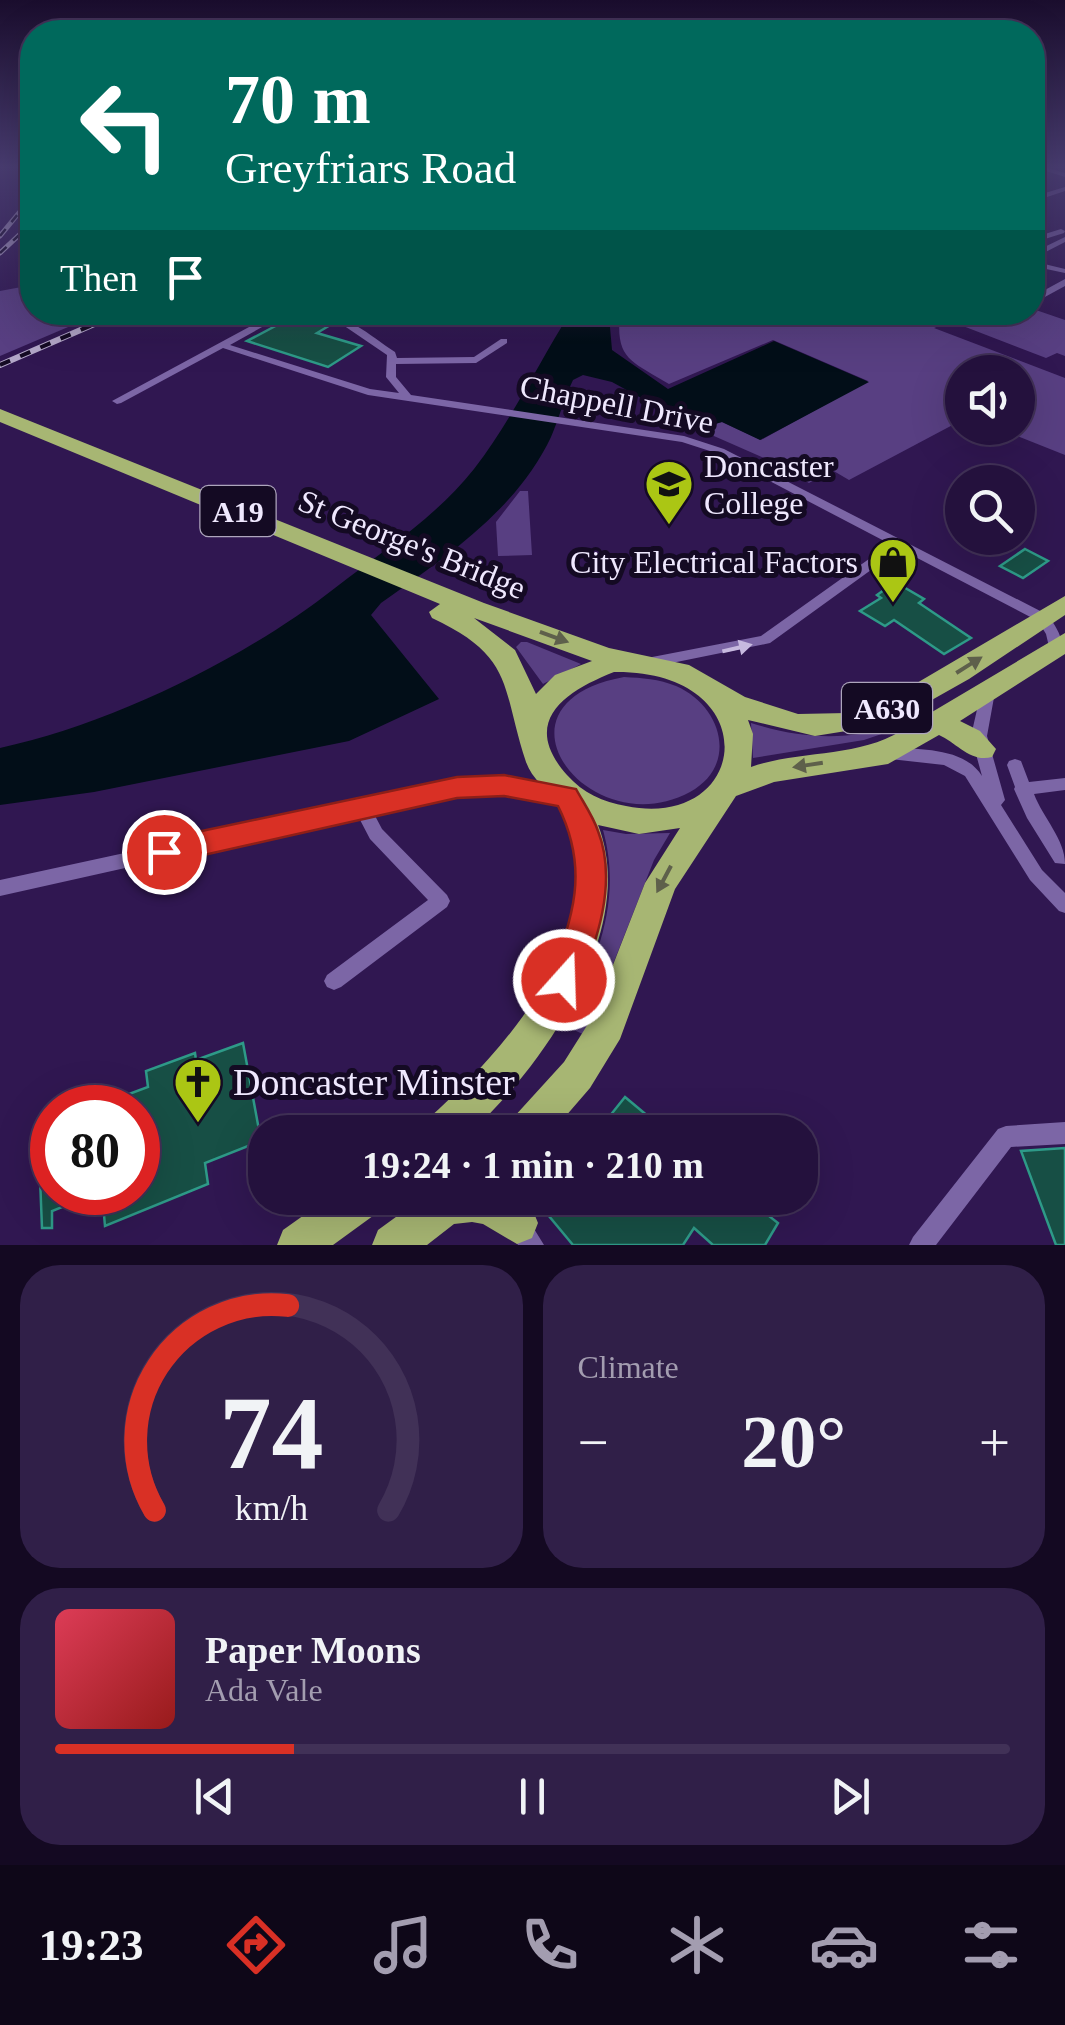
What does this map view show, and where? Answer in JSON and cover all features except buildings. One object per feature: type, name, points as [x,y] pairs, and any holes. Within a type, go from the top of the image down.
[{"type":"highway","name":"St George's Bridge","points":[[0,415],[468,615],[512,664],[522,683],[532,731]]},
{"type":"highway","name":"St George's Bridge","points":[[0,428],[468,615],[637,662]]},
{"type":"highway","name":"A630","points":[[716,694],[763,715],[826,725],[850,723],[941,683],[1054,611]]},
{"type":"highway","name":"A630","points":[[724,792],[772,771],[888,752],[1060,645]]},
{"type":"highway","points":[[460,1115],[514,1063],[550,1008],[576,954],[593,874],[590,848],[568,798],[540,765],[532,731],[536,714],[557,686],[592,668],[637,662],[682,672],[716,694],[734,714],[743,738],[742,763],[661,883],[621,996],[599,1041],[543,1115]]},
{"type":"highway","points":[[826,725],[850,728],[916,718],[940,722],[982,749]]},
{"type":"highway","points":[[568,798],[602,814],[638,821],[674,818],[724,792]]},
{"type":"highway","points":[[298,1245],[339,1215]]},
{"type":"highway","points":[[393,1245],[432,1215]]},
{"type":"street","points":[[1045,294],[1065,282]]},
{"type":"street","points":[[1053,290],[1065,293]]},
{"type":"street","points":[[116,400],[260,325]]},
{"type":"street","points":[[349,325],[392,354],[394,361],[392,381],[385,388],[363,391]]},
{"type":"street","points":[[394,361],[476,360],[504,341]]},
{"type":"street","name":"Chappell Drive","points":[[222,345],[363,391],[684,439],[720,450],[900,544],[1054,611]]},
{"type":"street","points":[[392,381],[407,397]]},
{"type":"street","points":[[637,662],[698,656],[765,640],[900,544]]},
{"type":"street","points":[[1054,611],[1054,634],[1060,645]]},
{"type":"street","points":[[988,692],[978,736],[1005,825]]},
{"type":"street","points":[[888,752],[926,755],[960,764],[981,784],[1036,874],[1065,905]]},
{"type":"street","points":[[1014,765],[1022,789],[1061,858]]},
{"type":"street","points":[[1022,789],[1065,784]]},
{"type":"street","points":[[0,888],[480,785],[568,798]]},
{"type":"street","points":[[334,981],[440,901],[376,834],[362,808]]},
{"type":"street","points":[[920,1245],[1006,1137],[1065,1134]]},
{"type":"shaded area","points":[[20,287],[20,325],[73,325],[0,356],[0,291]]},
{"type":"shaded area","points":[[1045,313],[1065,320],[1065,356],[1057,353],[1046,358],[960,325],[1045,325]]},
{"type":"shaded area","points":[[563,325],[611,325],[612,350],[668,389],[774,341],[869,382],[760,440],[722,422],[698,429],[612,382],[583,375],[573,380],[551,437],[519,488],[477,531],[381,603],[371,615],[439,699],[349,741],[94,792],[0,805],[0,748],[87,723],[132,705],[219,663],[300,614],[390,547],[459,487],[512,412]]},
{"type":"shaded area","points":[[619,325],[941,325],[934,328],[1005,355],[945,355],[945,429],[849,480],[832,470],[809,483],[771,461],[698,429],[722,422],[761,440],[868,381],[773,340],[669,384],[629,358],[620,341]]},
{"type":"shaded area","points":[[1035,367],[1065,378],[1065,455],[1035,443]]},
{"type":"shaded area","points":[[520,491],[528,491],[532,555],[498,556],[496,522]]},
{"type":"shaded area","points":[[521,642],[581,664],[543,684],[516,647]]},
{"type":"shaded area","points":[[624,677],[676,686],[692,695],[714,721],[719,736],[715,767],[690,792],[653,804],[617,801],[587,786],[565,765],[555,739],[559,714],[581,692]]},
{"type":"shaded area","points":[[751,723],[791,733],[828,736],[905,726],[864,740],[753,758]]},
{"type":"shaded area","points":[[603,830],[670,833],[654,860],[585,1035],[565,1026],[596,954],[608,907],[610,882]]},
{"type":"railway","points":[[0,236],[9,225]]},
{"type":"railway","points":[[0,253],[20,234]]},
{"type":"railway","points":[[0,365],[92,325]]},
{"type":"place","name":"Doncaster College","points":[[669,526]]},
{"type":"place","name":"City Electrical Factors","points":[[893,604]]},
{"type":"place","name":"Doncaster Minster","points":[[198,1124]]},
{"type":"route","points":[[164,852],[457,787],[504,786],[566,796],[585,832],[593,874],[583,930],[564,980]]}]
